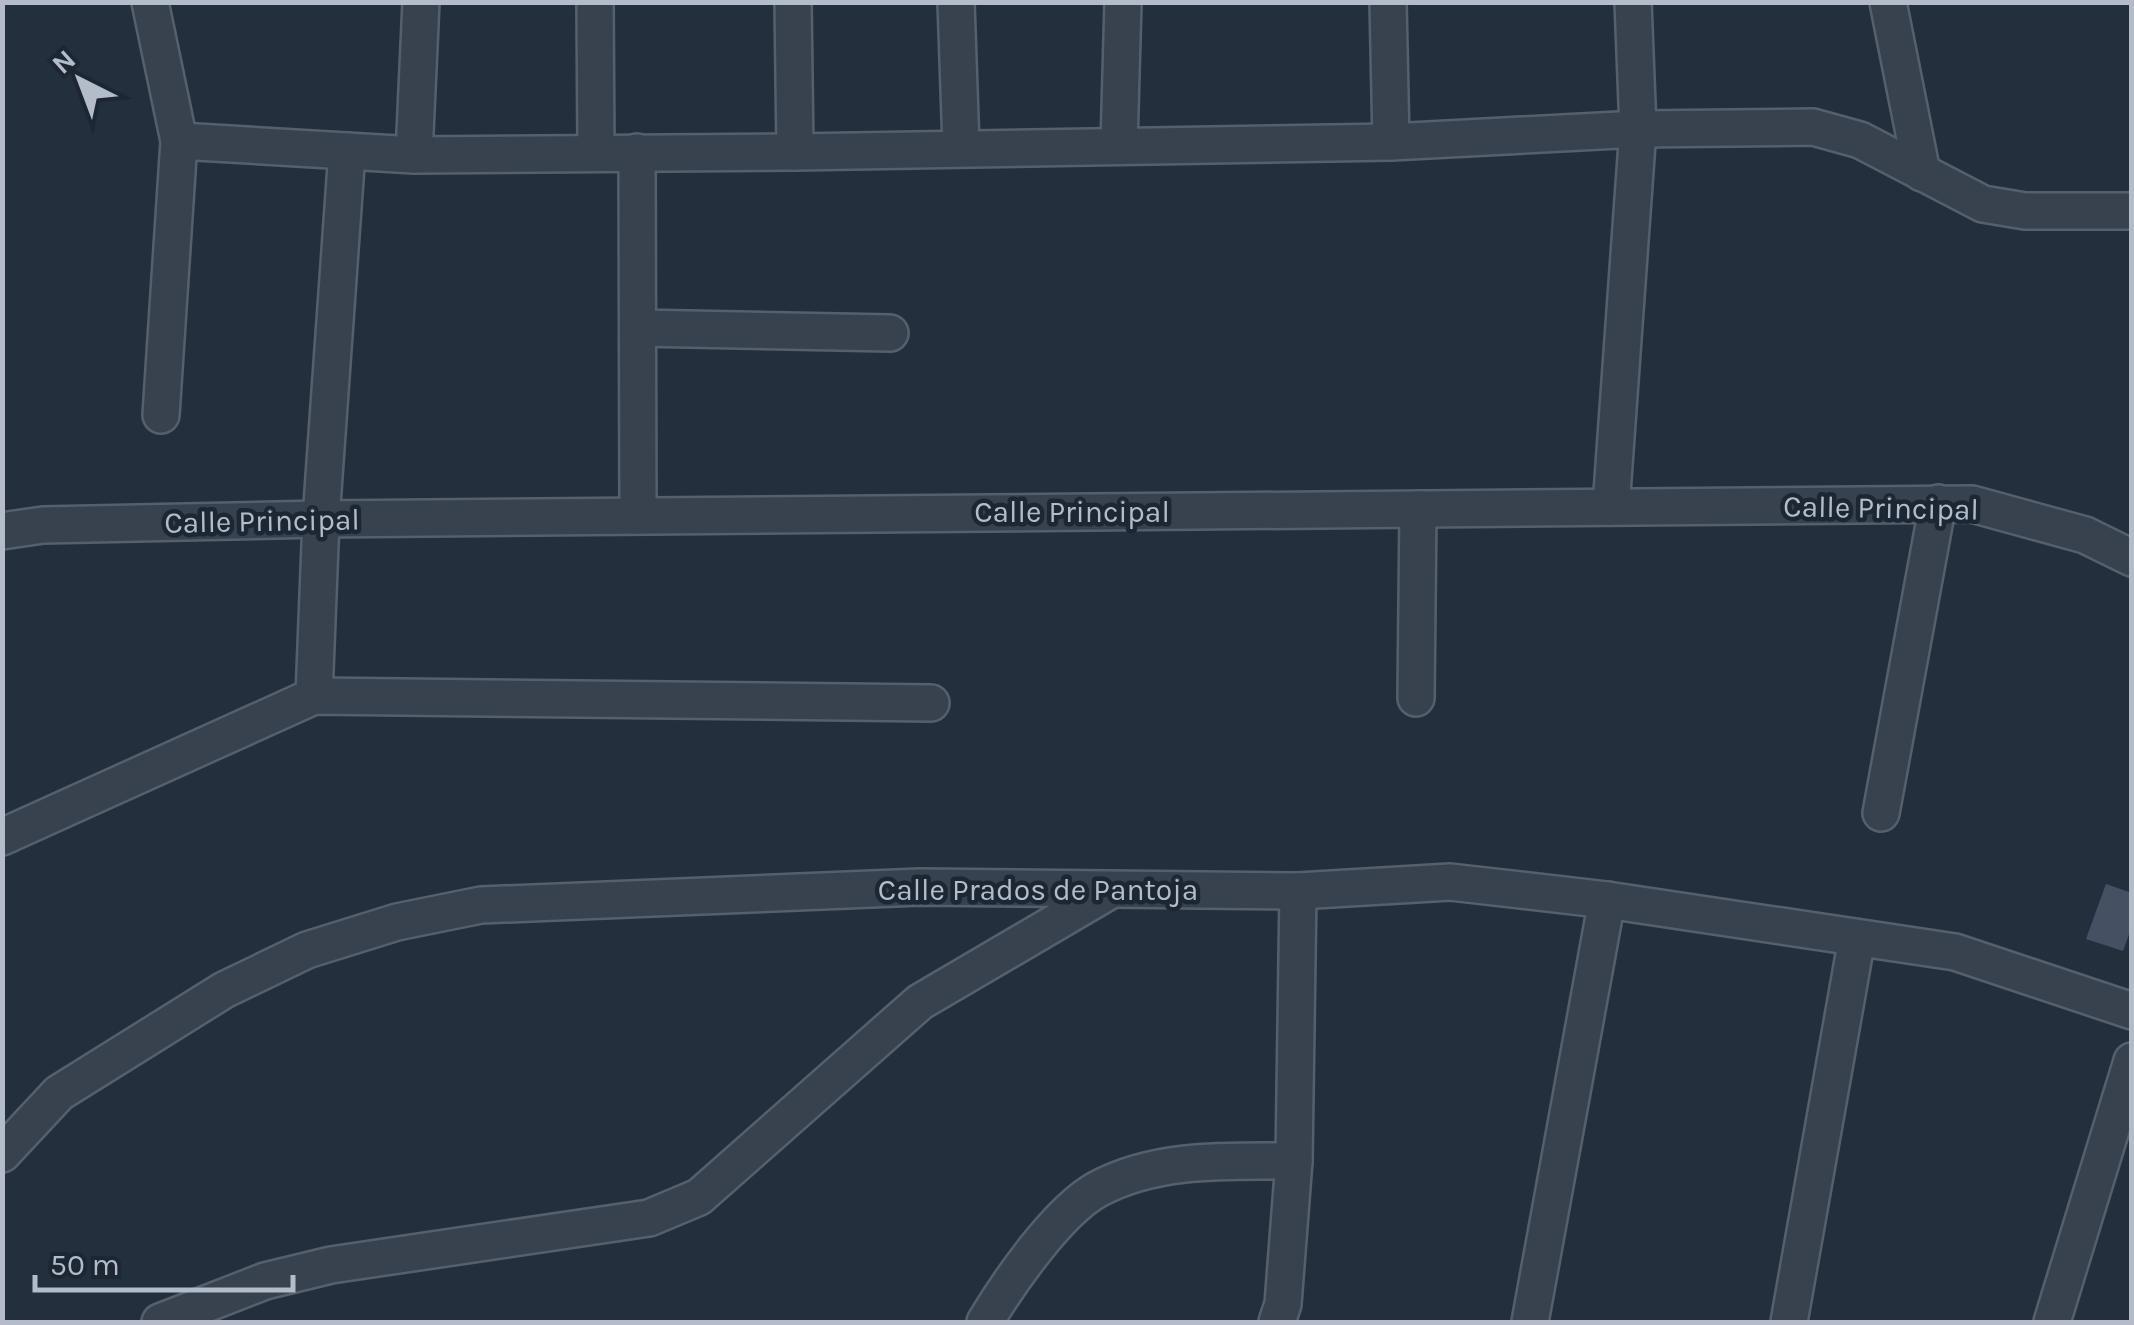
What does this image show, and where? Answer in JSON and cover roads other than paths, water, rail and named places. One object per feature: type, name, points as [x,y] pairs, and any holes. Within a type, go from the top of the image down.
[{"type":"street","points":[[150,2],[179,142],[161,415]]},
{"type":"street","points":[[414,155],[421,2]]},
{"type":"street","points":[[595,2],[596,152]]},
{"type":"street","points":[[794,2],[795,152]]},
{"type":"street","points":[[956,2],[961,147]]},
{"type":"street","points":[[1119,145],[1123,2]]},
{"type":"street","points":[[1388,2],[1391,142]]},
{"type":"street","points":[[1612,507],[1638,130],[1633,2]]},
{"type":"street","points":[[1888,2],[1922,173]]},
{"type":"street","points":[[179,142],[414,155],[795,152],[1391,142],[1638,130],[1813,128],[1860,140],[1984,204],[2025,211],[2132,211]]},
{"type":"street","points":[[314,696],[321,519],[347,151]]},
{"type":"street","points":[[637,152],[638,516]]},
{"type":"street","points":[[638,328],[890,332]]},
{"type":"street","points":[[1881,813],[1938,504]]},
{"type":"street","name":"Calle Principal","points":[[2,532],[43,525],[321,519],[1972,504],[2085,536],[2132,558]]},
{"type":"street","points":[[1416,698],[1418,510]]},
{"type":"street","points":[[2,837],[314,696],[931,703]]},
{"type":"street","name":"Calle Prados de Pantoja","points":[[2,1154],[59,1094],[224,990],[307,950],[397,922],[501,904],[920,887],[1298,892],[1450,882],[1607,900],[1955,952],[2132,1011]]},
{"type":"street","points":[[160,1322],[265,1281],[314,1269],[649,1218],[699,1197],[920,1002],[1112,890]]},
{"type":"street","points":[[1277,1322],[1282,1304],[1294,1162],[1298,892]]},
{"type":"street","points":[[1530,1322],[1607,900]]},
{"type":"street","points":[[1789,1322],[1857,938]]},
{"type":"street","points":[[2052,1322],[2132,1061]]},
{"type":"street","points":[[985,1322],[1052,1229],[1097,1190],[1141,1174],[1208,1161],[1294,1162]]}]
